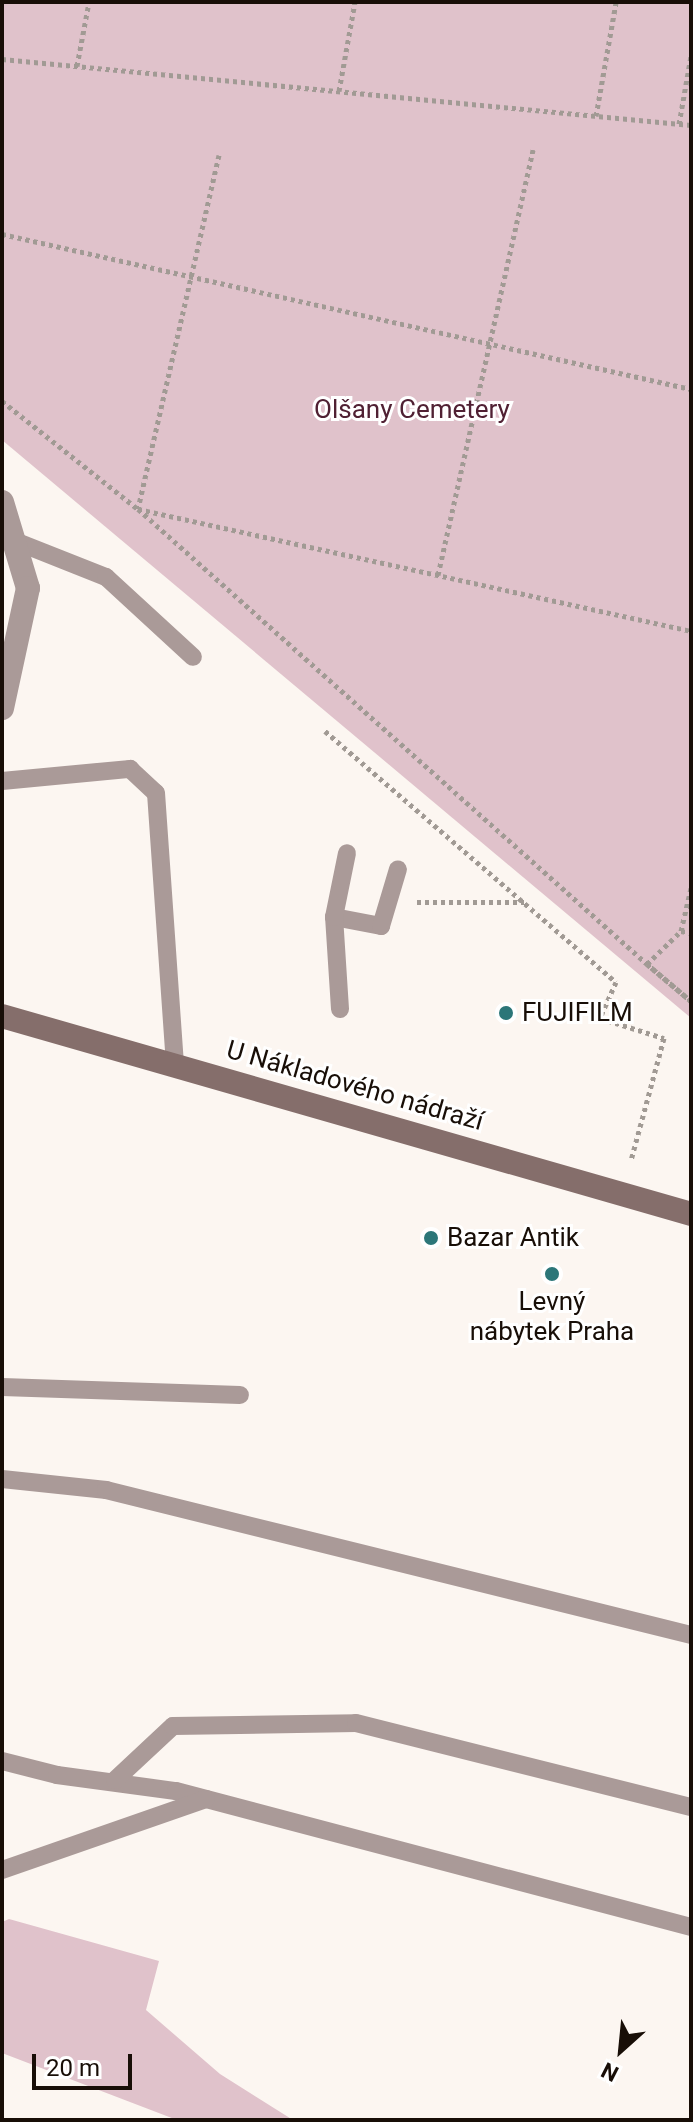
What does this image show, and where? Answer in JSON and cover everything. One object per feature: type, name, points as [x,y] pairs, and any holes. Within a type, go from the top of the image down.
[{"type":"street","points":[[2,502],[28,588],[2,708]]},
{"type":"street","name":"U Nákladového nádraží","points":[[2,1016],[691,1214]]},
{"type":"lane","points":[[15,541],[106,577],[193,657]]},
{"type":"lane","points":[[2,781],[130,769],[156,793],[175,1065]]},
{"type":"lane","points":[[340,1009],[334,917],[347,853]]},
{"type":"lane","points":[[334,917],[381,926],[398,869]]},
{"type":"lane","points":[[2,1387],[240,1395]]},
{"type":"lane","points":[[2,1479],[106,1490],[691,1635]]},
{"type":"lane","points":[[115,1780],[173,1726],[356,1723],[691,1807]]},
{"type":"lane","points":[[2,1761],[57,1775],[115,1780],[206,1799],[691,1927]]},
{"type":"lane","points":[[2,1870],[206,1799]]},
{"type":"path","points":[[77,66],[89,2]]},
{"type":"path","points":[[339,91],[355,2]]},
{"type":"path","points":[[596,116],[616,2]]},
{"type":"path","points":[[679,124],[691,56]]},
{"type":"path","points":[[2,59],[691,125]]},
{"type":"path","points":[[438,575],[492,344],[533,149]]},
{"type":"path","points":[[138,509],[219,155]]},
{"type":"path","points":[[2,234],[691,389]]},
{"type":"path","points":[[2,401],[138,509],[669,983]]},
{"type":"path","points":[[138,509],[691,631]]},
{"type":"path","points":[[325,731],[616,982],[600,1018],[664,1038],[631,1160]]},
{"type":"path","points":[[647,964],[681,931],[691,888]]},
{"type":"path","points":[[417,902],[525,902]]},
{"type":"path","points":[[681,931],[691,933]]},
{"type":"green space","name":"Olšany Cemetery","points":[[2,2],[691,2],[691,1018],[2,440]]},
{"type":"green space","points":[[9,1919],[159,1961],[146,2010],[220,2074],[293,2120],[177,2120],[2,2053],[2,1922]]},
{"type":"place","name":"FUJIFILM","points":[[506,1013]]},
{"type":"place","name":"Bazar Antik","points":[[431,1238]]},
{"type":"place","name":"Levný nábytek Praha","points":[[552,1274]]}]
